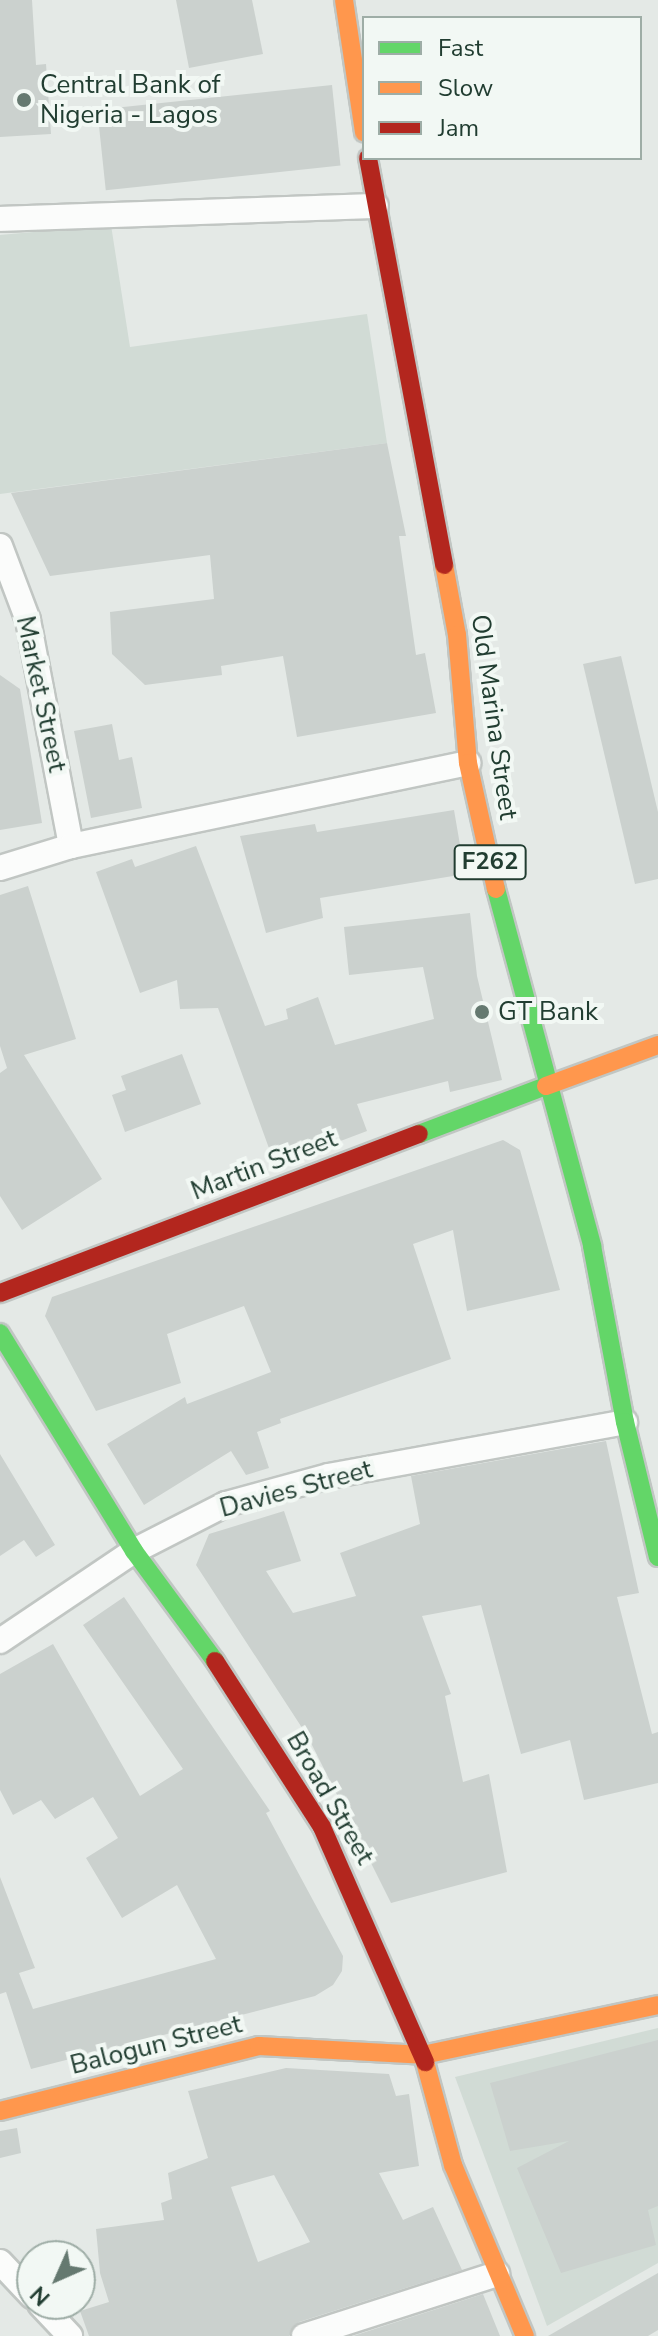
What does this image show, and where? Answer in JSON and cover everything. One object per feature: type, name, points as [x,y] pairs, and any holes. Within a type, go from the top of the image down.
[{"type":"main road","points":[[344,0],[362,120]]},
{"type":"main road","name":"Old Marina Street","points":[[368,160],[457,635],[468,763],[546,1086],[592,1246],[625,1422],[658,1557]]},
{"type":"main road","name":"Martin Street","points":[[0,1293],[658,1045]]},
{"type":"main road","name":"Broad Street","points":[[0,1333],[134,1551],[234,1687],[322,1827],[423,2055],[453,2165],[525,2336]]},
{"type":"main road","name":"Balogun Street","points":[[0,2111],[259,2046],[423,2055],[658,2005]]},
{"type":"street","points":[[0,219],[376,206]]},
{"type":"street","name":"Market Street","points":[[0,546],[28,620],[71,846]]},
{"type":"street","points":[[0,868],[71,846],[468,763]]},
{"type":"street","name":"Davies Street","points":[[0,1641],[134,1551],[226,1504],[329,1476],[625,1422]]},
{"type":"street","points":[[0,2262],[16,2279]]},
{"type":"street","points":[[304,2336],[497,2274]]},
{"type":"street","points":[[55,2320],[70,2336]]},
{"type":"shaded area","points":[[111,225],[130,347],[367,314],[387,443],[0,494],[0,235]]},
{"type":"shaded area","points":[[658,2028],[658,2263],[547,2326],[455,2077]]},
{"type":"building","name":"Central Bank of Nigeria - Lagos","points":[[0,0],[32,0],[36,65],[46,64],[51,134],[0,137]]},
{"type":"building","points":[[176,0],[252,0],[263,54],[189,68]]},
{"type":"building","points":[[332,85],[340,166],[106,190],[97,110]]},
{"type":"building","points":[[387,443],[406,536],[399,536],[416,655],[425,653],[436,713],[297,737],[283,656],[221,666],[222,675],[145,685],[112,654],[110,612],[214,599],[210,555],[50,576],[11,493]]},
{"type":"building","points":[[621,656],[658,812],[658,879],[635,884],[583,664]]},
{"type":"building","points":[[0,675],[20,689],[42,823],[0,830]]},
{"type":"building","points":[[112,724],[119,760],[132,757],[142,808],[91,818],[74,731]]},
{"type":"building","points":[[454,810],[465,874],[320,898],[323,918],[266,933],[240,836],[315,824],[317,832]]},
{"type":"building","points":[[196,846],[265,1026],[288,1019],[286,1009],[318,997],[335,1045],[434,1019],[423,967],[349,975],[344,927],[470,913],[477,976],[502,1080],[450,1092],[448,1081],[357,1104],[367,1131],[293,1159],[270,1151],[218,1008],[180,1009],[177,980],[140,993],[96,872],[132,859],[135,867]]},
{"type":"building","points":[[28,886],[76,1039],[24,1055],[102,1179],[22,1230],[0,1196],[0,1073],[7,1068],[0,1046],[0,895]]},
{"type":"building","points":[[182,1054],[201,1104],[125,1132],[112,1095],[126,1090],[121,1076]]},
{"type":"building","points":[[503,1140],[520,1150],[560,1290],[467,1311],[453,1230],[413,1244],[451,1359],[280,1419],[281,1423],[257,1432],[269,1468],[246,1475],[231,1451],[144,1505],[107,1444],[185,1397],[187,1404],[271,1372],[244,1306],[167,1334],[181,1383],[96,1411],[45,1316],[52,1297]]},
{"type":"building","points":[[606,1441],[639,1593],[617,1597],[652,1734],[658,1732],[658,1783],[584,1800],[570,1740],[521,1754],[481,1605],[422,1616],[451,1694],[445,1696],[463,1782],[489,1774],[507,1872],[391,1903],[308,1737],[196,1565],[209,1534],[284,1511],[301,1561],[266,1571],[293,1613],[356,1596],[340,1553],[420,1524],[411,1476]]},
{"type":"building","points":[[0,1454],[55,1545],[36,1557],[24,1540],[0,1556]]},
{"type":"building","points":[[124,1597],[270,1811],[266,1813],[343,1956],[342,1971],[333,1985],[315,1996],[31,2069],[6,1992],[0,1994],[0,1877],[35,1968],[19,1973],[33,2009],[216,1959],[177,1885],[122,1918],[86,1858],[118,1838],[93,1797],[55,1819],[41,1800],[13,1815],[0,1790],[0,1674],[53,1644],[140,1796],[183,1769],[83,1625]]},
{"type":"building","points":[[658,2040],[658,2206],[648,2210],[656,2245],[561,2273],[517,2168],[569,2141],[510,2151],[490,2083]]},
{"type":"building","points":[[286,2068],[389,2074],[396,2096],[409,2094],[419,2166],[379,2173],[403,2220],[433,2207],[462,2270],[299,2322],[289,2336],[89,2336],[83,2320],[96,2320],[96,2306],[109,2302],[100,2273],[96,2229],[164,2220],[161,2203],[172,2199],[168,2173],[208,2158],[188,2091]],"holes":[[[274,2175],[310,2242],[258,2262],[231,2187]]]},
{"type":"building","points":[[17,2128],[21,2153],[0,2158],[0,2131]]},
{"type":"building","points":[[658,2273],[658,2330],[648,2336],[548,2336]]},
{"type":"building","points":[[483,2294],[500,2336],[353,2336]]},
{"type":"traffic: fast","points":[[496,889],[592,1246],[625,1422],[658,1557]]},
{"type":"traffic: fast","points":[[419,1134],[546,1086]]},
{"type":"traffic: fast","points":[[0,1333],[134,1551],[215,1661]]},
{"type":"traffic: slow","points":[[344,0],[362,120]]},
{"type":"traffic: slow","points":[[444,565],[457,635],[468,763],[496,889]]},
{"type":"traffic: slow","points":[[546,1086],[658,1045]]},
{"type":"traffic: slow","points":[[0,2111],[259,2046],[423,2055],[658,2005]]},
{"type":"traffic: slow","points":[[425,2062],[453,2165],[525,2336]]},
{"type":"traffic: jam","points":[[368,160],[444,565]]},
{"type":"traffic: jam","points":[[0,1293],[419,1134]]},
{"type":"traffic: jam","points":[[215,1661],[322,1827],[425,2062]]},
{"type":"place","name":"Central Bank of Nigeria - Lagos","points":[[24,100]]},
{"type":"place","name":"GT Bank","points":[[482,1012]]}]
